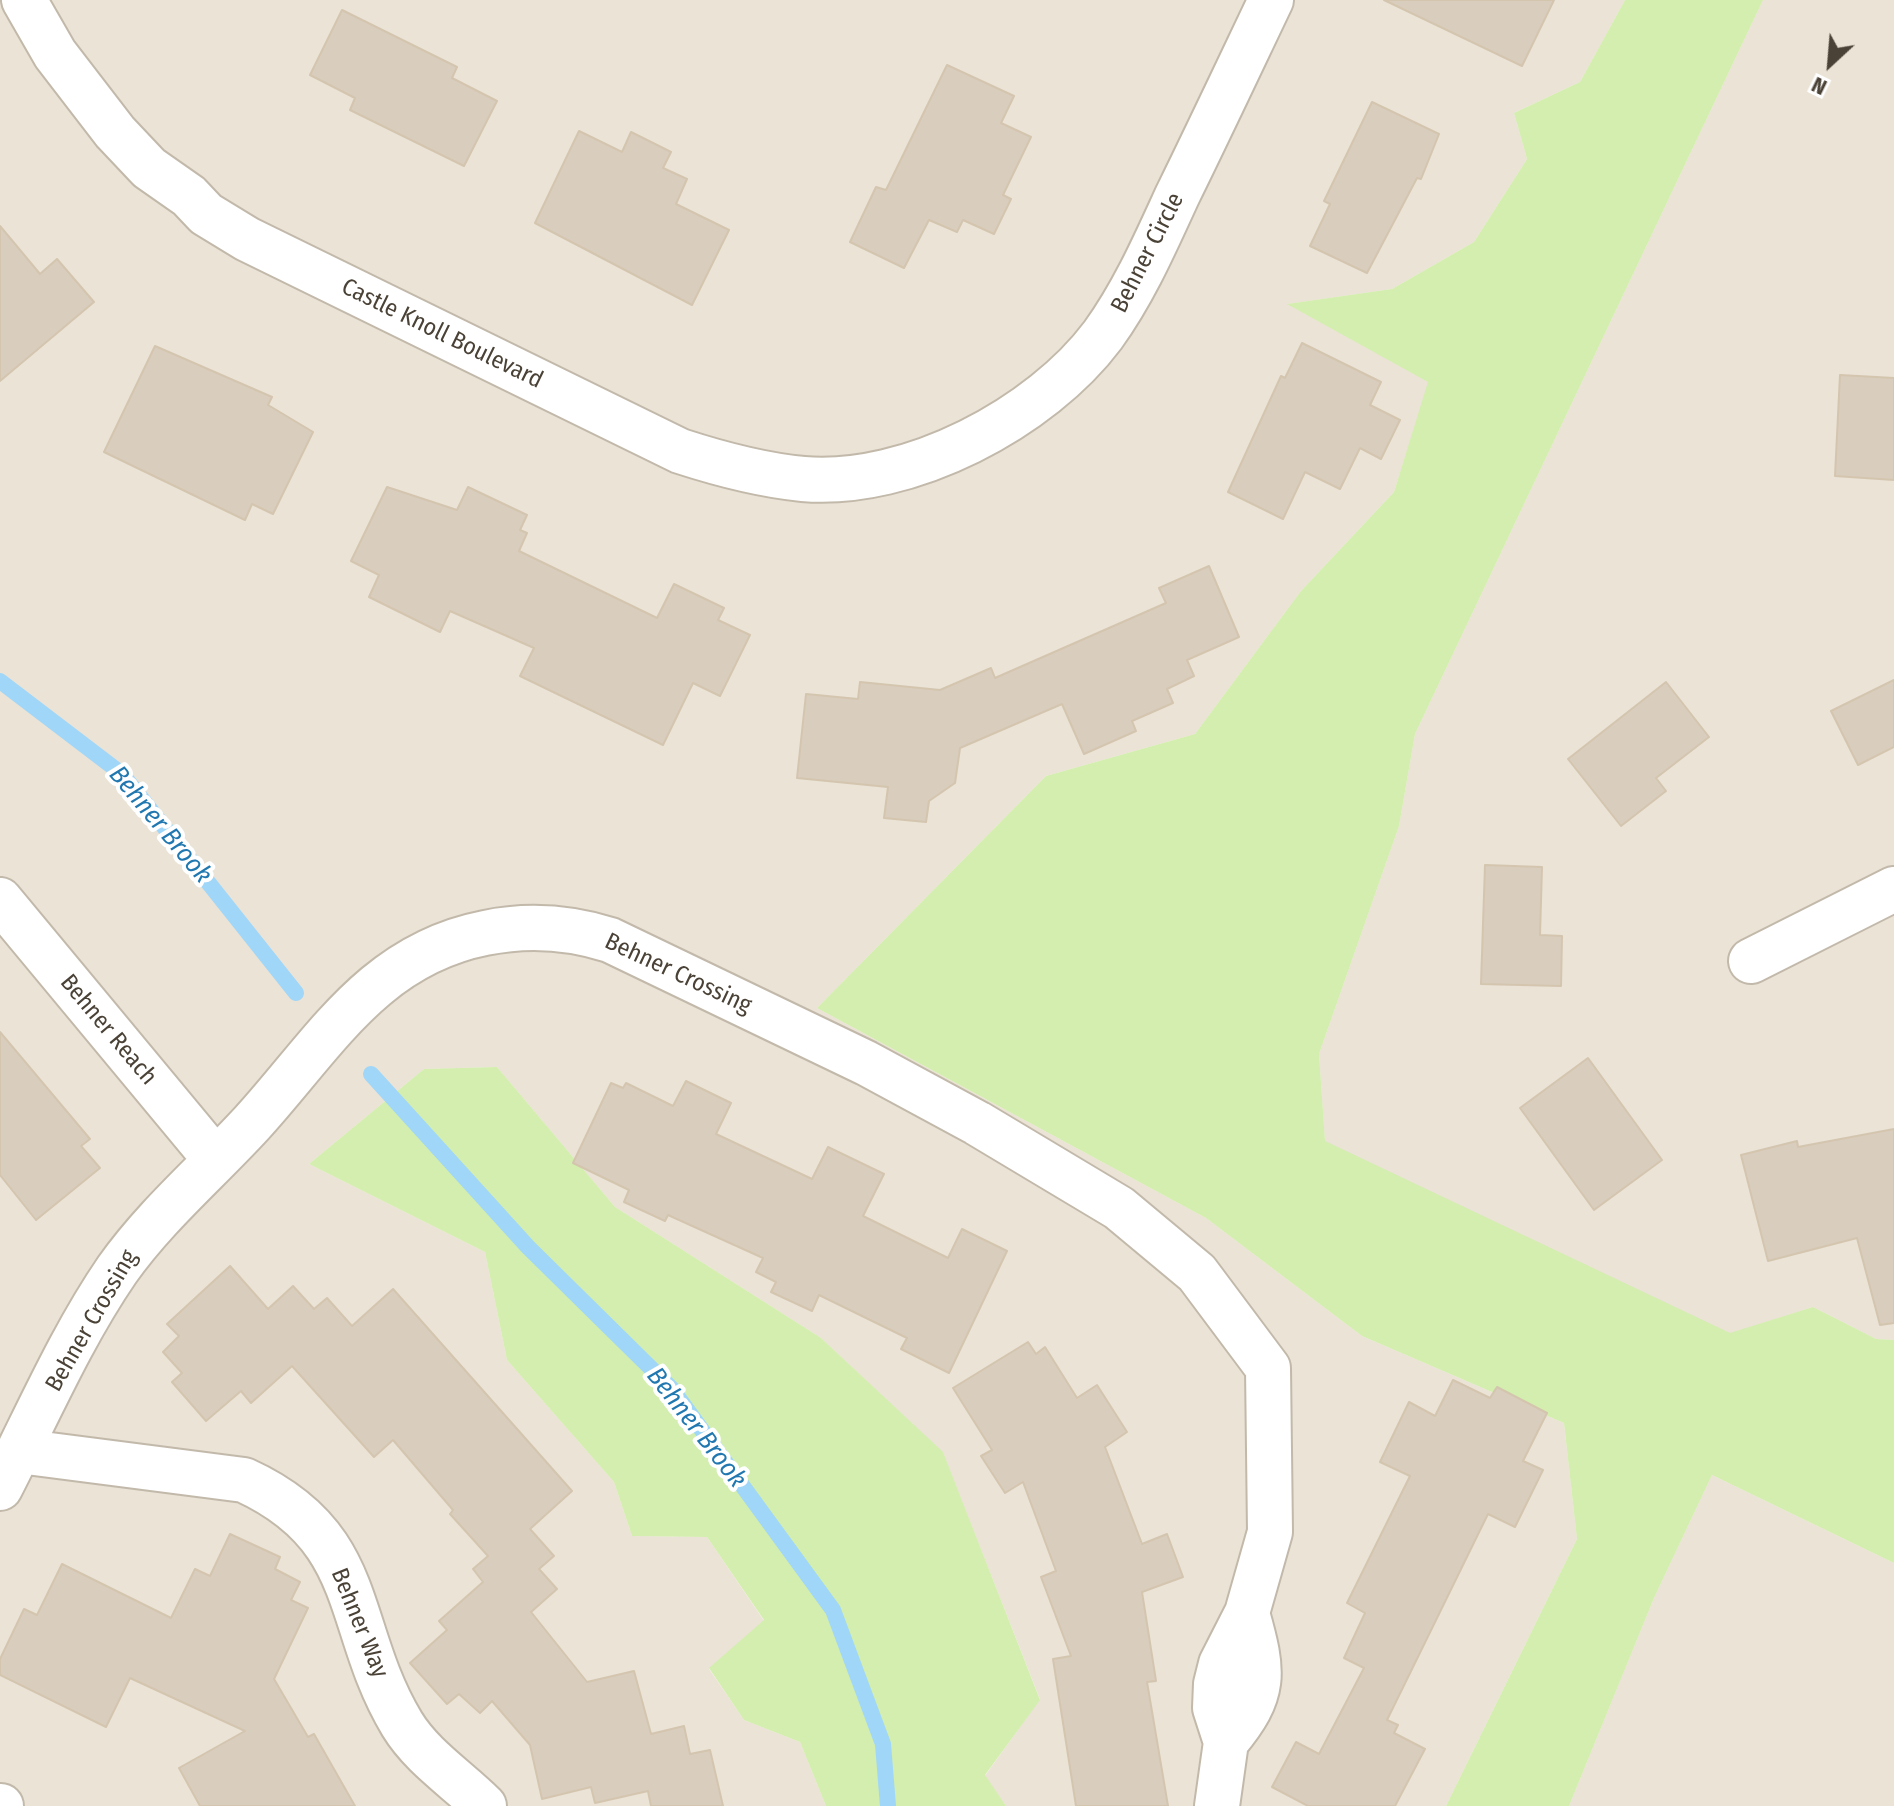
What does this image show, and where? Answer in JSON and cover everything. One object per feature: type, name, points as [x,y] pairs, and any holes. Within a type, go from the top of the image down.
[{"type":"street","name":"Castle Knoll Boulevard","points":[[24,0],[55,54],[115,132],[149,168],[189,196],[206,214],[247,239],[680,451],[729,467],[806,479],[859,475],[910,464],[956,447]]},
{"type":"street","name":"Behner Circle","points":[[956,447],[1002,426],[1045,394],[1082,360],[1115,318],[1140,274],[1271,0]]},
{"type":"street","points":[[1751,961],[1894,889]]},
{"type":"street","name":"Behner Reach","points":[[0,900],[215,1159]]},
{"type":"street","name":"Behner Crossing","points":[[10,1470],[117,1270],[149,1228],[251,1124],[367,991],[409,959],[457,938],[507,928],[560,927],[586,932],[610,940],[866,1063],[977,1123],[1119,1208],[1197,1273],[1268,1368],[1270,1532],[1247,1613],[1261,1661],[1252,1711],[1226,1742],[1217,1806]]},
{"type":"street","name":"Behner Way","points":[[10,1470],[244,1480],[274,1494],[300,1512],[321,1536],[354,1596],[373,1654],[402,1725],[422,1749],[484,1806]]},
{"type":"shaded area","points":[[0,0],[1625,0],[1580,82],[1514,113],[1527,159],[1474,242],[1392,289],[1288,304],[1429,382],[1394,492],[1301,591],[1195,734],[1046,776],[817,1008],[1206,1218],[1362,1336],[1564,1423],[1577,1539],[1446,1806],[1006,1806],[985,1776],[1040,1699],[943,1453],[821,1338],[615,1207],[497,1067],[424,1069],[309,1164],[485,1252],[507,1360],[614,1482],[632,1536],[707,1537],[764,1621],[709,1669],[744,1720],[800,1742],[826,1806],[0,1806]]},
{"type":"shaded area","points":[[1763,0],[1894,0],[1894,1340],[1876,1339],[1813,1307],[1730,1334],[1325,1142],[1319,1054],[1399,826],[1415,734]]},
{"type":"shaded area","points":[[1712,1475],[1894,1563],[1894,1806],[1569,1806],[1654,1598]]},
{"type":"green space","points":[[1625,0],[1763,0],[1415,734],[1399,826],[1319,1054],[1325,1141],[1730,1333],[1813,1307],[1876,1339],[1894,1340],[1894,1563],[1712,1475],[1654,1598],[1569,1806],[1446,1806],[1577,1539],[1564,1423],[1362,1336],[1206,1218],[817,1008],[1046,776],[1195,734],[1301,591],[1394,492],[1428,382],[1287,304],[1392,289],[1474,242],[1527,159],[1514,113],[1580,82]]},
{"type":"green space","points":[[497,1067],[615,1207],[821,1338],[943,1452],[1040,1700],[985,1775],[1006,1806],[826,1806],[800,1742],[744,1720],[709,1668],[764,1620],[707,1537],[632,1536],[614,1482],[507,1360],[485,1252],[309,1164],[424,1069]]},
{"type":"building","points":[[1384,0],[1554,0],[1522,66]]},
{"type":"building","points":[[342,10],[457,67],[452,78],[497,101],[464,166],[350,110],[355,98],[310,75]]},
{"type":"building","points":[[947,65],[1014,96],[1001,123],[1031,137],[1003,195],[1011,199],[994,234],[963,220],[957,232],[929,220],[904,268],[850,242],[876,187],[886,190]]},
{"type":"building","points":[[1372,102],[1439,134],[1421,179],[1417,178],[1367,273],[1310,246],[1330,204],[1324,201]]},
{"type":"building","points":[[579,131],[622,152],[631,132],[671,152],[663,168],[687,179],[676,204],[729,230],[692,305],[535,223]]},
{"type":"building","points":[[0,226],[40,274],[57,259],[94,302],[0,381]]},
{"type":"building","points":[[1302,343],[1381,382],[1370,405],[1400,420],[1381,459],[1360,448],[1340,489],[1305,472],[1283,519],[1228,492],[1281,376],[1285,378]]},
{"type":"building","points":[[155,346],[272,397],[268,405],[313,432],[273,514],[252,504],[245,520],[104,452]]},
{"type":"building","points":[[1840,375],[1894,378],[1894,480],[1835,476]]},
{"type":"building","points":[[387,487],[457,510],[468,487],[527,515],[520,530],[527,533],[519,551],[657,618],[674,584],[724,608],[718,620],[750,635],[720,696],[693,683],[663,745],[520,676],[534,648],[450,611],[440,632],[369,597],[379,575],[351,561]]},
{"type":"building","points":[[1209,566],[1239,637],[1187,660],[1194,676],[1167,689],[1173,703],[1132,721],[1136,731],[1084,754],[1062,704],[960,748],[955,783],[929,801],[926,822],[884,818],[888,787],[797,778],[806,694],[858,699],[860,682],[940,690],[991,668],[995,678],[1166,603],[1159,588]]},
{"type":"building","points":[[1894,680],[1894,747],[1858,765],[1831,711]]},
{"type":"building","points":[[1666,682],[1709,737],[1656,778],[1666,791],[1621,826],[1568,759]]},
{"type":"building","points":[[1485,865],[1542,867],[1540,935],[1562,936],[1561,986],[1481,984]]},
{"type":"building","points":[[0,1032],[90,1139],[81,1146],[100,1168],[36,1220],[0,1175]]},
{"type":"building","points":[[1588,1058],[1662,1160],[1594,1210],[1520,1108]]},
{"type":"building","points":[[686,1081],[731,1103],[716,1134],[812,1179],[828,1147],[884,1174],[863,1216],[948,1258],[962,1229],[1007,1251],[949,1373],[901,1349],[907,1338],[819,1295],[812,1311],[771,1292],[776,1282],[756,1272],[763,1258],[668,1215],[665,1221],[624,1202],[629,1190],[573,1163],[611,1083],[623,1088],[626,1083],[673,1106]]},
{"type":"building","points":[[1894,1129],[1894,1323],[1880,1325],[1857,1238],[1768,1261],[1741,1155],[1797,1141],[1798,1147]]},
{"type":"building","points":[[230,1266],[268,1309],[293,1286],[314,1309],[327,1298],[352,1326],[393,1289],[572,1491],[530,1529],[554,1556],[539,1569],[557,1589],[531,1612],[587,1682],[634,1671],[651,1734],[684,1726],[690,1754],[710,1750],[723,1806],[651,1806],[648,1791],[595,1803],[591,1787],[542,1799],[530,1745],[492,1701],[480,1713],[459,1694],[447,1704],[410,1663],[447,1630],[439,1621],[483,1582],[473,1569],[488,1556],[450,1514],[453,1510],[393,1440],[374,1457],[292,1366],[251,1403],[241,1391],[206,1421],[172,1382],[182,1373],[163,1352],[179,1336],[167,1324]]},
{"type":"building","points":[[1028,1342],[1036,1354],[1045,1347],[1077,1398],[1097,1385],[1127,1432],[1105,1447],[1142,1544],[1167,1534],[1183,1577],[1142,1592],[1156,1681],[1147,1682],[1168,1806],[1076,1806],[1053,1659],[1071,1656],[1041,1577],[1056,1571],[1023,1482],[1005,1493],[981,1456],[992,1450],[953,1388]]},
{"type":"building","points":[[1453,1380],[1490,1398],[1497,1387],[1547,1413],[1523,1461],[1543,1470],[1515,1527],[1488,1514],[1387,1720],[1398,1725],[1394,1733],[1425,1749],[1395,1806],[1308,1806],[1272,1787],[1296,1742],[1319,1754],[1364,1668],[1344,1658],[1365,1613],[1347,1603],[1410,1476],[1380,1462],[1409,1402],[1435,1416]]},
{"type":"building","points":[[230,1534],[280,1557],[275,1569],[300,1582],[291,1600],[308,1608],[274,1679],[308,1737],[314,1734],[355,1806],[200,1806],[179,1768],[245,1731],[130,1678],[106,1727],[0,1675],[0,1659],[24,1609],[37,1615],[62,1564],[171,1618],[195,1569],[210,1576]]},
{"type":"waterway","name":"Behner Brook","points":[[0,681],[122,774],[296,993]]},
{"type":"waterway","name":"Behner Brook","points":[[371,1074],[528,1247],[672,1389],[833,1610],[883,1744],[888,1806]]}]
